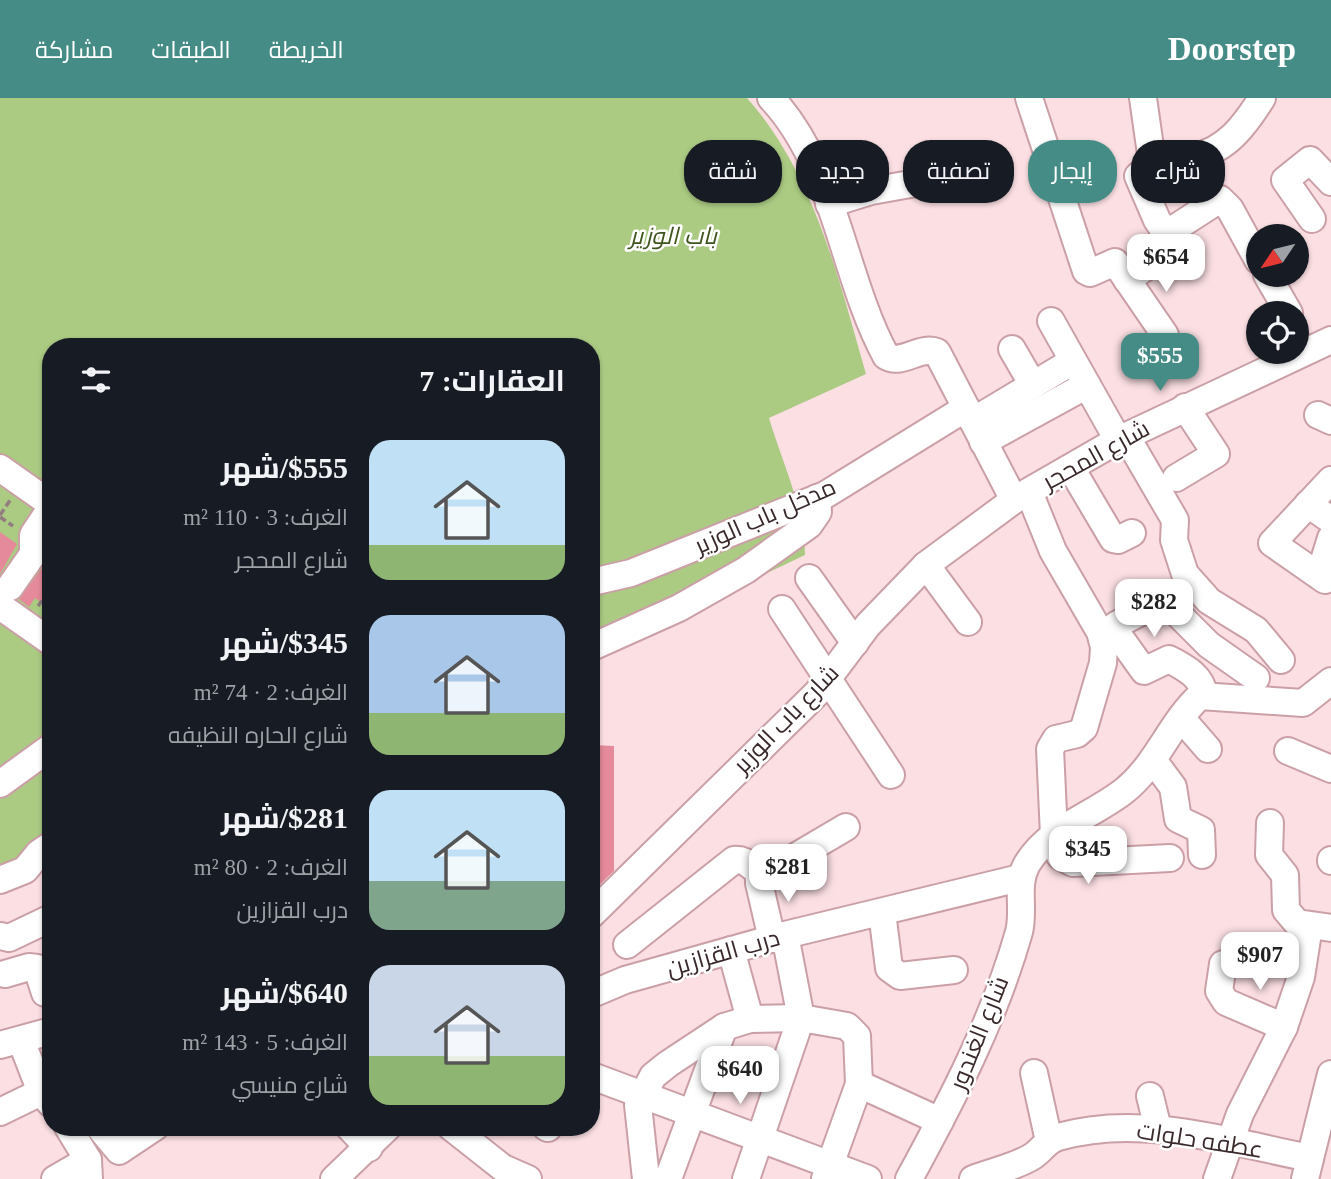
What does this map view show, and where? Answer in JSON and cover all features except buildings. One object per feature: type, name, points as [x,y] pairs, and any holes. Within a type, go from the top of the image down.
[{"type":"street","points":[[771,98],[798,137],[829,204],[886,355],[896,359],[928,349],[937,352],[974,424],[1021,496],[1100,632],[1104,648],[1102,663],[1084,728],[1077,734],[1056,739],[1050,748],[1054,835],[1060,856],[1066,862],[1170,858]]},
{"type":"street","points":[[1029,98],[1086,271],[1090,273],[1115,262],[1165,335]]},
{"type":"street","points":[[1143,98],[1149,140]]},
{"type":"street","points":[[1225,143],[1246,123],[1262,98]]},
{"type":"street","points":[[1312,219],[1286,182],[1286,178],[1310,160],[1331,182]]},
{"type":"street","points":[[829,204],[871,191],[903,185]]},
{"type":"street","points":[[1166,234],[1220,200],[1230,209],[1246,238]]},
{"type":"street","points":[[1127,280],[1175,247],[1150,203]]},
{"type":"street","points":[[1051,321],[1087,385],[1175,520],[1174,540],[1185,574],[1209,601],[1256,630],[1280,660]]},
{"type":"street","name":"شارع المحجر","points":[[1021,496],[1122,438],[1312,338]]},
{"type":"street","points":[[1012,349],[1033,385]]},
{"type":"street","points":[[974,424],[1073,361]]},
{"type":"street","points":[[974,424],[1087,385]]},
{"type":"street","points":[[1176,478],[1216,454],[1185,407]]},
{"type":"street","name":"مدخل باب الوزير","points":[[600,580],[631,573],[817,498],[974,424]]},
{"type":"street","points":[[0,468],[42,499]]},
{"type":"street","points":[[1071,468],[1113,539],[1118,540],[1132,533]]},
{"type":"street","points":[[1331,480],[1272,544],[1324,574],[1331,538]]},
{"type":"street","name":"شارع باب الوزير","points":[[600,906],[829,679],[855,643],[926,565],[1021,496]]},
{"type":"street","points":[[600,643],[679,608],[746,570],[809,525],[818,512],[817,498]]},
{"type":"street","points":[[1307,504],[1331,520]]},
{"type":"street","points":[[42,520],[33,535],[33,554],[5,597],[42,633]]},
{"type":"street","points":[[926,565],[968,621]]},
{"type":"street","points":[[809,578],[855,643]]},
{"type":"street","points":[[1204,694],[1203,687],[1192,673],[1169,659],[1144,671],[1114,629],[1116,625],[1164,600],[1209,645],[1256,678]]},
{"type":"street","points":[[782,609],[891,775]]},
{"type":"street","points":[[1020,878],[1034,853],[1054,835],[1123,792],[1153,760],[1194,701],[1204,694],[1303,703],[1331,681]]},
{"type":"street","points":[[1182,719],[1208,749]]},
{"type":"street","points":[[1288,751],[1331,769]]},
{"type":"street","points":[[0,783],[42,753]]},
{"type":"street","points":[[1153,760],[1173,787],[1178,819],[1201,830],[1202,855]]},
{"type":"street","points":[[1217,1179],[1240,1114],[1284,1027],[1320,927],[1297,923],[1286,910],[1285,875],[1269,855],[1270,823]]},
{"type":"street","points":[[759,873],[768,873],[846,827]]},
{"type":"street","points":[[0,880],[25,870],[42,851]]},
{"type":"street","points":[[627,945],[734,860],[745,861],[759,873],[801,1018],[746,1179]]},
{"type":"street","name":"درب القزازين","points":[[600,991],[625,980],[779,937],[1020,878]]},
{"type":"street","name":"شارع الغندور","points":[[909,1179],[975,1055],[1020,929],[1020,878]]},
{"type":"street","points":[[883,912],[890,971],[900,976],[954,970]]},
{"type":"street","points":[[0,936],[9,938],[42,922]]},
{"type":"street","points":[[731,950],[750,1018]]},
{"type":"street","points":[[1223,964],[1219,991],[1226,1002],[1284,1027]]},
{"type":"street","points":[[5,974],[29,967],[37,968],[42,990]]},
{"type":"street","points":[[646,1179],[638,1105],[653,1076],[724,1027],[750,1018],[801,1018],[847,1026],[855,1032],[859,1041],[859,1084],[828,1172]]},
{"type":"street","points":[[668,1179],[724,1027]]},
{"type":"street","points":[[42,1033],[7,1040],[42,1092]]},
{"type":"street","points":[[973,1179],[1030,1158],[1049,1141],[1034,1073]]},
{"type":"street","points":[[1308,1168],[1331,1074]]},
{"type":"street","points":[[600,1079],[759,1139],[828,1172],[869,1179]]},
{"type":"street","points":[[859,1084],[940,1121]]},
{"type":"street","points":[[1150,1096],[1158,1129]]},
{"type":"street","points":[[0,1112],[42,1099]]},
{"type":"street","name":"عطفه حلوات","points":[[1049,1141],[1112,1129],[1158,1129],[1230,1142],[1308,1168]]},
{"type":"street","points":[[55,1179],[85,1143],[119,1151],[142,1136]]},
{"type":"street","points":[[358,1136],[369,1148]]},
{"type":"street","points":[[334,1179],[380,1136]]},
{"type":"street","points":[[463,1136],[503,1168],[528,1179]]},
{"type":"path","points":[[1,513],[13,526]]},
{"type":"path","points":[[38,606],[42,601]]},
{"type":"green space","name":"باب الوزير","points":[[0,98],[747,98],[778,140],[684,140],[684,203],[782,203],[782,147],[796,172],[796,203],[811,203],[821,229],[866,374],[769,418],[797,503],[805,555],[600,653],[600,338],[42,338],[42,862],[0,889]]}]
